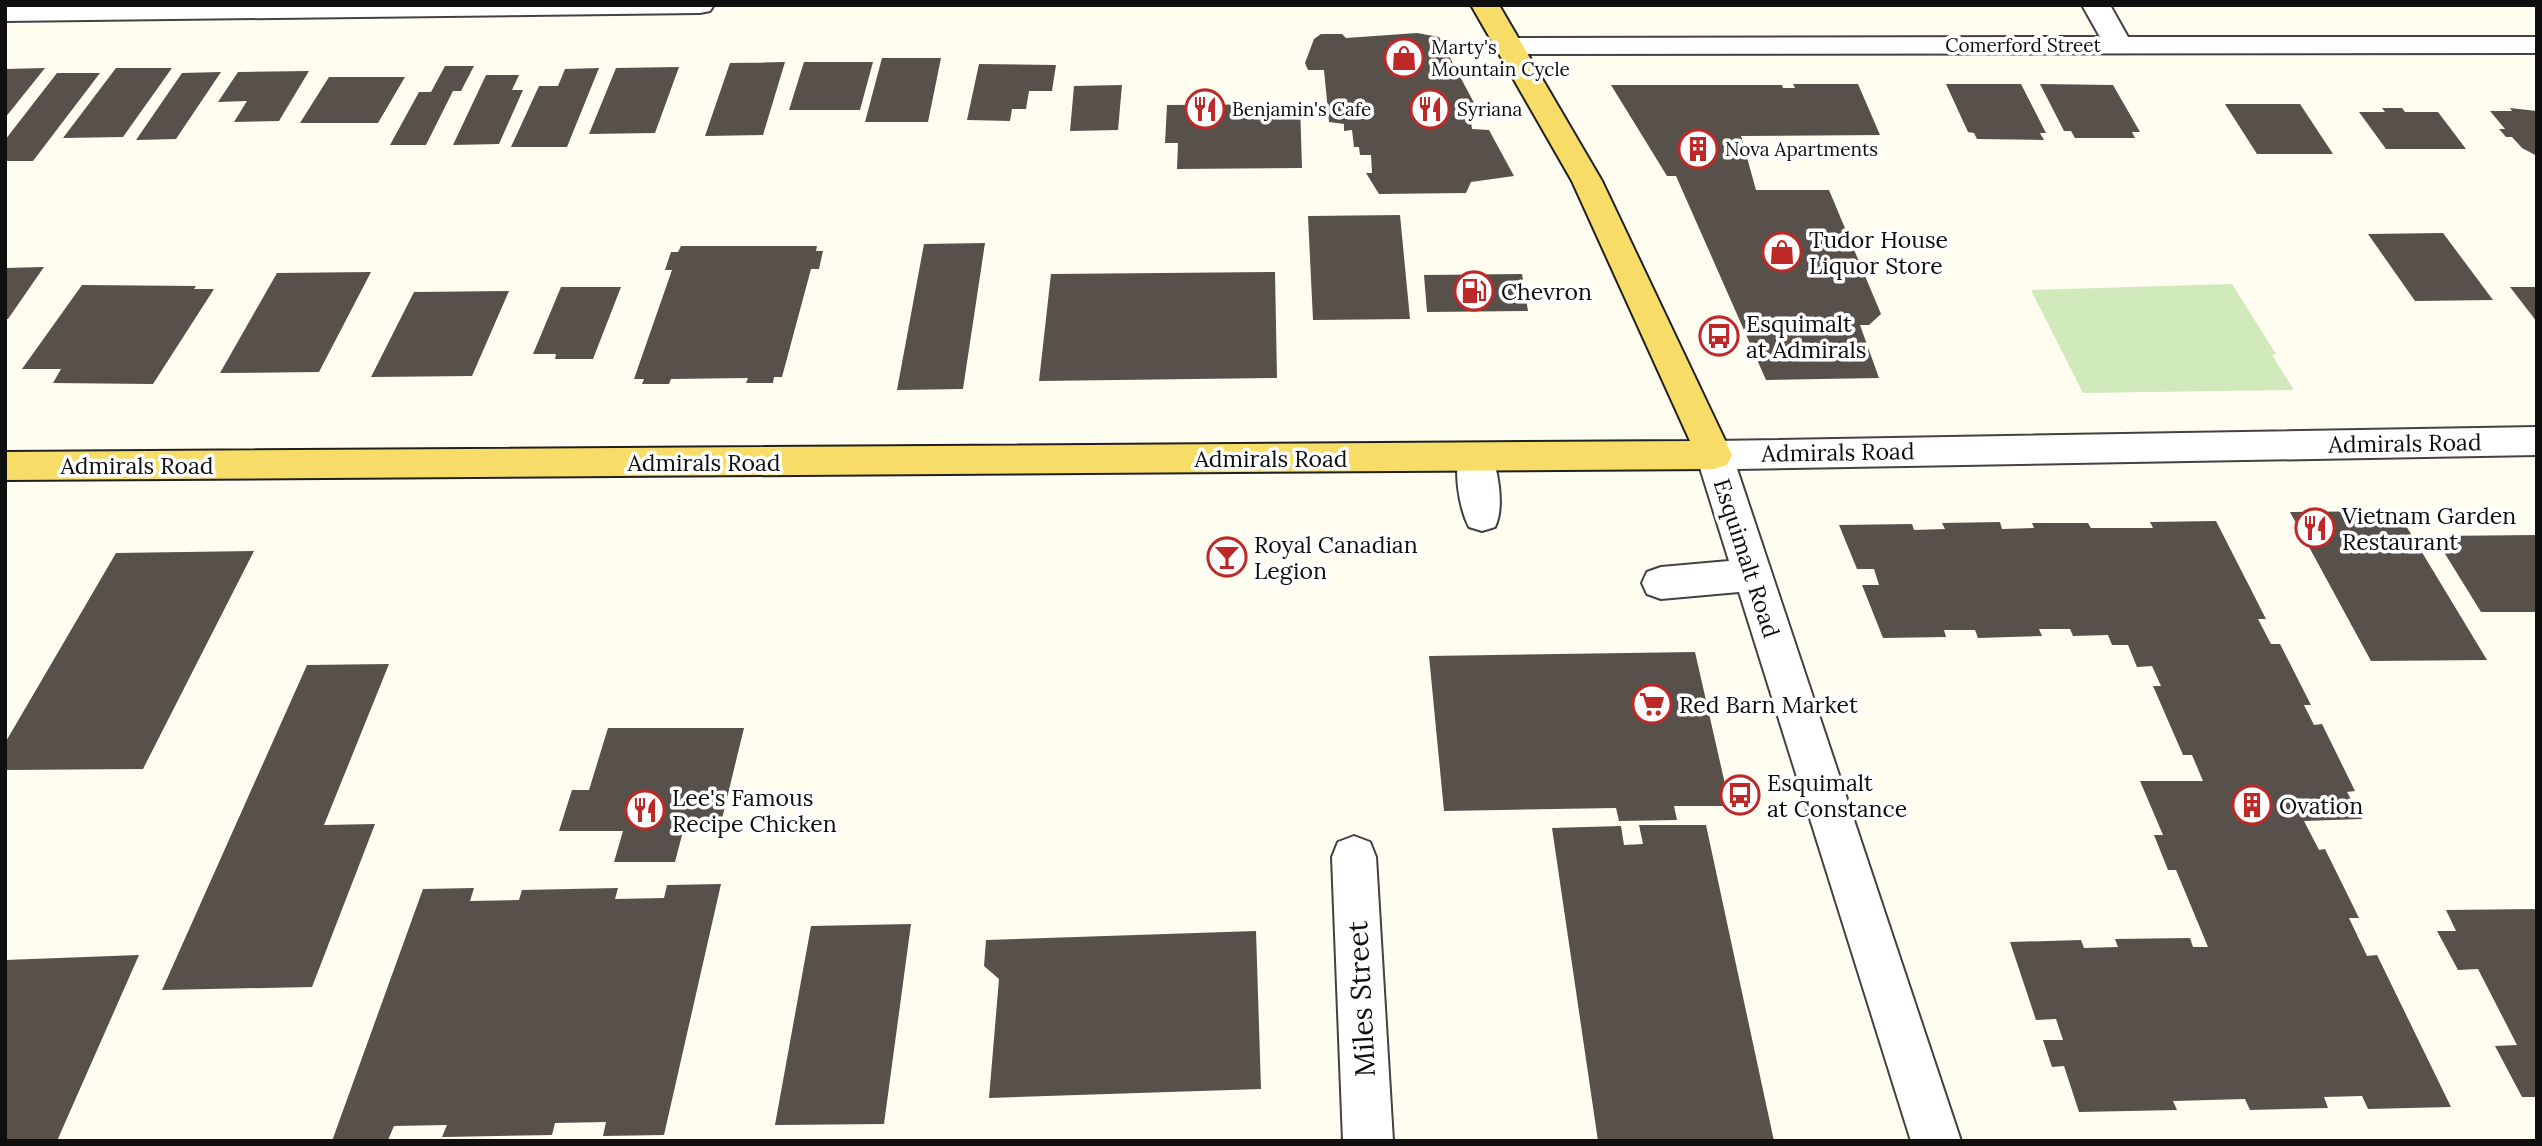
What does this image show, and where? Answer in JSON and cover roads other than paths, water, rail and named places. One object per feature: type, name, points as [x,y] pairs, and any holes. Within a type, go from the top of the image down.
[{"type":"main road","name":"Esquimalt Road","points":[[1485,5],[1587,181],[1714,455]]},
{"type":"main road","name":"Admirals Road","points":[[5,466],[1714,455]]},
{"type":"street","points":[[5,13],[700,5]]},
{"type":"street","points":[[2096,5],[2118,45]]},
{"type":"street","name":"Comerford Street","points":[[1508,46],[2537,45]]},
{"type":"street","name":"Admirals Road","points":[[1714,455],[2537,442]]},
{"type":"street","name":"Esquimalt Road","points":[[1714,455],[1936,1141]]},
{"type":"street","points":[[1475,457],[1482,516]]},
{"type":"street","points":[[1661,583],[1752,575]]},
{"type":"street","name":"Miles Street","points":[[1353,857],[1368,1141]]},
{"type":"place","name":"Marty's Mountain Cycle","points":[[1404,58]]},
{"type":"place","name":"Benjamin's Cafe","points":[[1205,109]]},
{"type":"place","name":"Syriana","points":[[1430,109]]},
{"type":"place","name":"Nova Apartments","points":[[1698,149]]},
{"type":"place","name":"Tudor House Liquor Store","points":[[1782,252]]},
{"type":"place","name":"Chevron","points":[[1474,291]]},
{"type":"place","name":"Esquimalt at Admirals","points":[[1719,336]]},
{"type":"place","name":"Vietnam Garden Restaurant","points":[[2315,528]]},
{"type":"place","name":"Royal Canadian Legion","points":[[1227,557]]},
{"type":"place","name":"Red Barn Market","points":[[1652,704]]},
{"type":"place","name":"Esquimalt at Constance","points":[[1740,795]]},
{"type":"place","name":"Ovation","points":[[2252,805]]},
{"type":"place","name":"Lee's Famous Recipe Chicken","points":[[645,810]]}]
